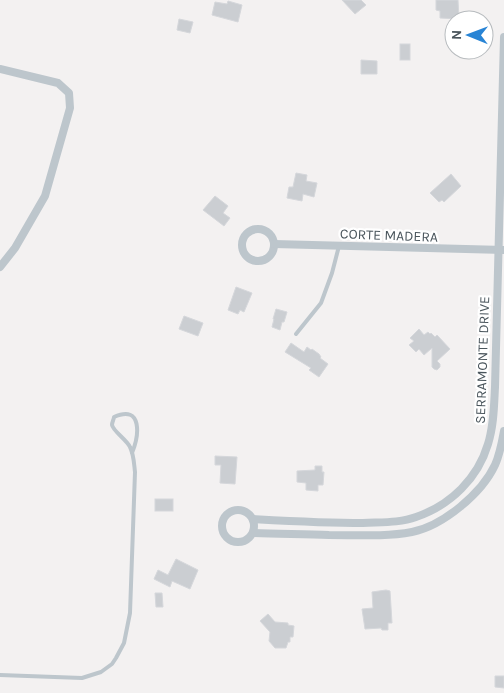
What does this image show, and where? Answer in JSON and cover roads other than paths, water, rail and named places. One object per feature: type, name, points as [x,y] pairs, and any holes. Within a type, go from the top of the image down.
[{"type":"street","name":"SERRAMONTE DRIVE","points":[[504,37],[501,250],[495,387],[492,427],[483,460],[458,493],[436,508],[415,518],[397,521],[341,523],[253,519],[240,510],[234,511],[226,517],[222,527],[223,532],[226,537],[235,542],[246,541],[253,533],[378,536],[413,532],[430,526],[450,516],[483,484],[495,465],[504,432]]},
{"type":"street","points":[[0,69],[58,83],[69,93],[70,108],[45,196],[15,248],[0,268]]},
{"type":"street","points":[[258,229],[268,232],[274,244],[270,256],[260,261],[247,256],[242,247],[244,237],[252,230],[258,229]]},
{"type":"street","name":"CORTE MADERA","points":[[274,244],[501,250]]},
{"type":"street","points":[[495,387],[504,387]]},
{"type":"street","points":[[448,500],[455,511]]},
{"type":"street","points":[[253,519],[253,533]]},
{"type":"street","points":[[341,523],[341,535]]},
{"type":"lane","points":[[296,334],[321,303],[339,246]]},
{"type":"lane","points":[[0,676],[82,678],[101,672],[112,664],[116,658],[124,642],[130,613],[135,472],[129,445],[112,425],[114,416],[122,413],[130,414],[137,421],[136,438],[132,452]]}]
